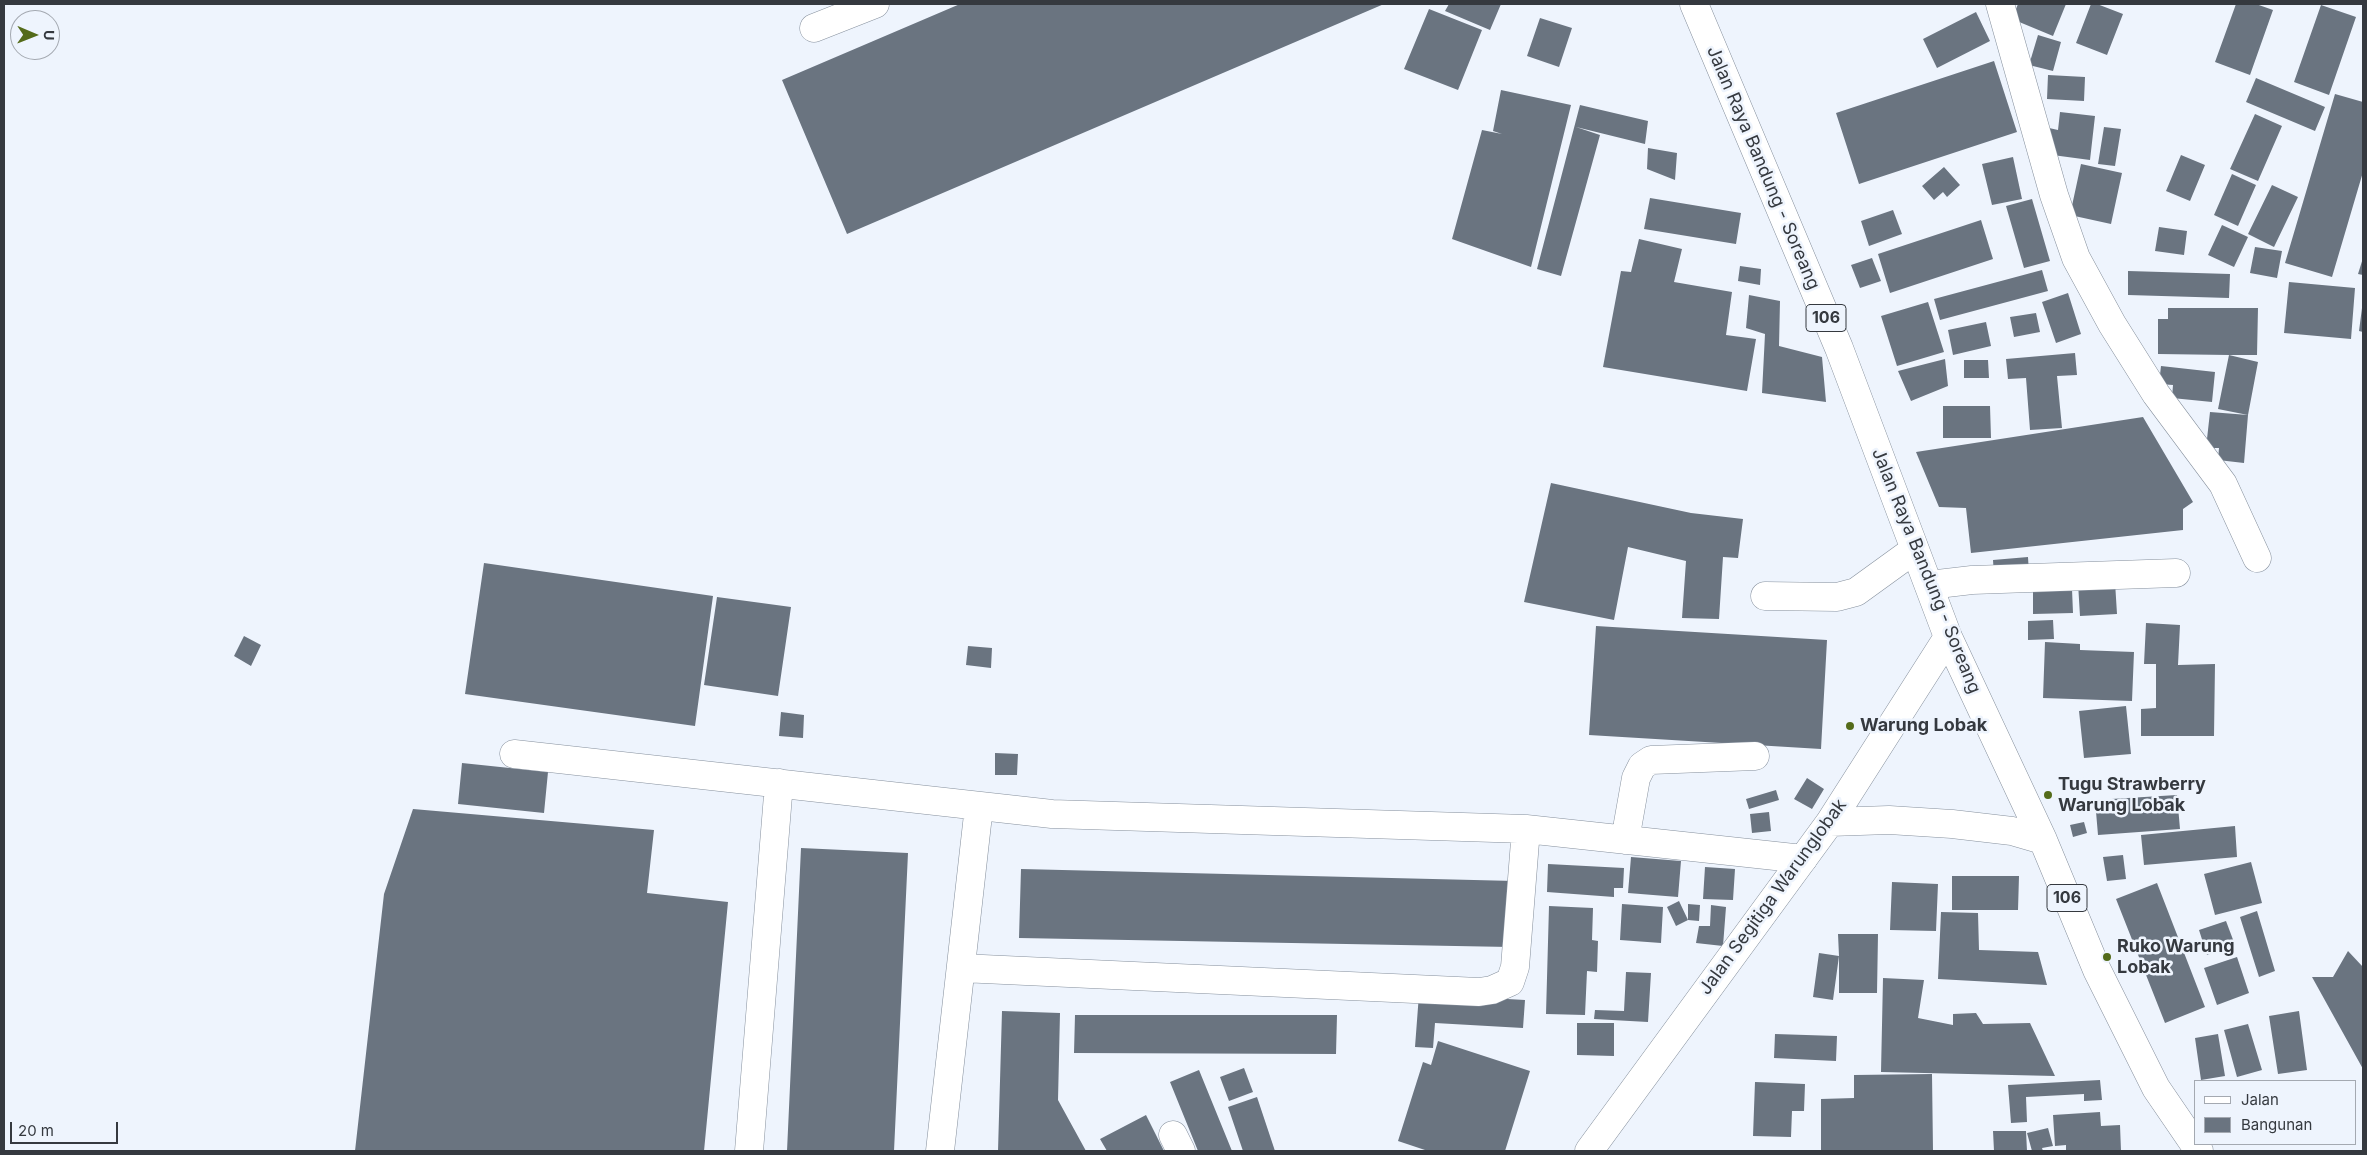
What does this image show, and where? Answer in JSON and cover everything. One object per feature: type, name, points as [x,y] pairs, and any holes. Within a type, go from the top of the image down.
[{"type":"main road","points":[[814,28],[875,4]]},
{"type":"main road","name":"Jalan Raya Bandung - Soreang","points":[[1694,4],[1839,348],[1948,637],[2043,840],[2097,970],[2156,1088],[2194,1144]]},
{"type":"main road","points":[[2000,4],[2054,195],[2076,258],[2112,324],[2156,394],[2223,484],[2258,558]]},
{"type":"main road","points":[[1765,596],[1837,597],[1856,592],[1914,550]]},
{"type":"main road","points":[[1929,585],[1972,580],[2176,572]]},
{"type":"main road","name":"Jalan Segitiga Warunglobak","points":[[1589,1151],[1830,822],[1948,637]]},
{"type":"main road","points":[[514,754],[1052,814],[1526,829],[1802,859]]},
{"type":"main road","points":[[1625,840],[1636,778],[1642,766],[1651,760],[1755,756]]},
{"type":"main road","points":[[749,1151],[779,784]]},
{"type":"main road","points":[[940,1151],[979,806]]},
{"type":"main road","points":[[1830,822],[1889,820],[1952,824],[2012,831],[2043,840]]},
{"type":"main road","points":[[961,968],[1478,992],[1492,990],[1510,982],[1516,967],[1526,829]]},
{"type":"building","points":[[960,4],[1384,4],[847,234],[782,80]]},
{"type":"building","points":[[1449,4],[1501,4],[1490,30],[1445,11]]},
{"type":"building","points":[[2018,4],[2066,4],[2053,36],[2012,19]]},
{"type":"building","points":[[2091,4],[2097,4],[2123,14],[2107,55],[2076,43]]},
{"type":"building","points":[[2236,4],[2256,4],[2273,10],[2250,75],[2215,62]]},
{"type":"building","points":[[2321,5],[2356,17],[2329,95],[2294,82]]},
{"type":"building","points":[[1429,9],[1482,30],[1458,90],[1404,69]]},
{"type":"building","points":[[1976,12],[1990,41],[1937,68],[1923,39]]},
{"type":"building","points":[[1540,18],[1572,28],[1559,67],[1527,56]]},
{"type":"building","points":[[2038,35],[2061,42],[2053,71],[2029,65]]},
{"type":"building","points":[[1994,61],[2017,132],[1859,184],[1836,113]]},
{"type":"building","points":[[2048,75],[2085,77],[2084,101],[2047,99]]},
{"type":"building","points":[[2256,78],[2325,107],[2315,131],[2246,102]]},
{"type":"building","points":[[1501,90],[1571,105],[1531,267],[1452,239],[1482,130],[1502,134],[1493,131]]},
{"type":"building","points":[[2335,94],[2363,102],[2363,172],[2332,277],[2285,263]]},
{"type":"building","points":[[1580,105],[1648,121],[1645,144],[1576,127],[1600,135],[1561,276],[1537,269]]},
{"type":"building","points":[[2060,112],[2095,116],[2090,160],[2045,154],[2049,128],[2058,130]]},
{"type":"building","points":[[2255,114],[2282,126],[2258,181],[2230,169]]},
{"type":"building","points":[[2104,127],[2121,129],[2115,166],[2098,164]]},
{"type":"building","points":[[1648,148],[1677,153],[1675,180],[1647,169]]},
{"type":"building","points":[[2181,155],[2205,165],[2190,201],[2166,191]]},
{"type":"building","points":[[2013,157],[2022,199],[1992,205],[1982,164]]},
{"type":"building","points":[[2081,164],[2122,173],[2111,224],[2070,215]]},
{"type":"building","points":[[1944,167],[1960,185],[1947,197],[1943,192],[1934,200],[1922,186]]},
{"type":"building","points":[[2232,174],[2256,185],[2238,226],[2214,215]]},
{"type":"building","points":[[2272,185],[2298,197],[2274,247],[2248,234]]},
{"type":"building","points":[[1650,198],[1741,213],[1736,244],[1644,229]]},
{"type":"building","points":[[2032,199],[2050,261],[2024,268],[2006,206]]},
{"type":"building","points":[[1893,210],[1902,234],[1869,246],[1861,221]]},
{"type":"building","points":[[1981,220],[1993,259],[1890,293],[1878,254]]},
{"type":"building","points":[[2222,225],[2248,237],[2234,267],[2208,255]]},
{"type":"building","points":[[2159,227],[2187,231],[2184,255],[2155,251]]},
{"type":"building","points":[[1639,239],[1682,249],[1674,282],[1732,292],[1726,335],[1756,339],[1747,391],[1603,367],[1621,271],[1631,272]]},
{"type":"building","points":[[2255,247],[2282,251],[2277,278],[2250,273]]},
{"type":"building","points":[[1872,258],[1881,281],[1860,288],[1851,265]]},
{"type":"building","points":[[2363,258],[2363,275],[2358,274]]},
{"type":"building","points":[[1740,266],[1761,269],[1760,285],[1738,281]]},
{"type":"building","points":[[2042,270],[2048,291],[1940,320],[1934,299]]},
{"type":"building","points":[[2128,271],[2230,274],[2229,298],[2128,295]]},
{"type":"building","points":[[2289,282],[2355,288],[2351,339],[2284,333]]},
{"type":"building","points":[[2068,293],[2081,334],[2056,343],[2042,302]]},
{"type":"building","points":[[1749,295],[1780,301],[1779,346],[1822,357],[1826,402],[1762,393],[1765,334],[1746,328]]},
{"type":"building","points":[[1928,302],[1944,352],[1897,366],[1881,316]]},
{"type":"building","points":[[2168,308],[2258,308],[2257,355],[2158,354],[2158,319],[2168,319]]},
{"type":"building","points":[[2363,308],[2363,332],[2359,331]]},
{"type":"building","points":[[2036,313],[2040,332],[2014,337],[2010,317]]},
{"type":"building","points":[[1986,322],[1991,346],[1953,355],[1948,330]]},
{"type":"building","points":[[2075,353],[2077,375],[2057,376],[2062,428],[2030,430],[2026,378],[2008,379],[2006,359]]},
{"type":"building","points":[[2229,355],[2258,362],[2248,415],[2218,409]]},
{"type":"building","points":[[1945,359],[1948,386],[1911,401],[1898,371]]},
{"type":"building","points":[[1964,360],[1988,360],[1989,378],[1964,378]]},
{"type":"building","points":[[2161,366],[2215,372],[2212,402],[2172,398],[2173,385],[2159,384]]},
{"type":"building","points":[[1943,406],[1990,406],[1991,438],[1943,438]]},
{"type":"building","points":[[2210,412],[2248,415],[2244,463],[2218,460],[2219,448],[2206,448]]},
{"type":"building","points":[[2143,417],[2193,502],[2183,509],[2183,530],[1971,553],[1966,508],[1939,507],[1916,452]]},
{"type":"building","points":[[1551,483],[1691,513],[1743,519],[1738,558],[1723,557],[1719,619],[1682,618],[1686,561],[1628,547],[1614,620],[1524,602]]},
{"type":"building","points":[[2028,557],[2029,574],[1994,575],[1993,560]]},
{"type":"building","points":[[484,563],[713,596],[695,726],[465,694]]},
{"type":"building","points":[[2115,582],[2117,614],[2080,616],[2078,583]]},
{"type":"building","points":[[2072,589],[2073,613],[2033,614],[2033,590]]},
{"type":"building","points":[[717,597],[791,607],[778,696],[704,685]]},
{"type":"building","points":[[2053,620],[2054,639],[2028,640],[2028,621]]},
{"type":"building","points":[[2146,623],[2180,625],[2178,665],[2215,664],[2214,736],[2141,736],[2141,709],[2156,708],[2156,664],[2144,664]]},
{"type":"building","points":[[1596,626],[1827,640],[1821,749],[1589,735]]},
{"type":"building","points":[[244,636],[261,645],[251,666],[234,656]]},
{"type":"building","points":[[2045,642],[2080,644],[2080,650],[2134,652],[2132,701],[2043,698]]},
{"type":"building","points":[[968,646],[992,648],[991,668],[966,665]]},
{"type":"building","points":[[2126,706],[2131,754],[2084,758],[2079,711]]},
{"type":"building","points":[[781,712],[804,715],[803,738],[779,736]]},
{"type":"building","points":[[995,753],[1018,754],[1017,775],[995,775]]},
{"type":"building","points":[[462,763],[548,772],[544,813],[458,804]]},
{"type":"building","points":[[1807,778],[1824,789],[1812,809],[1794,799]]},
{"type":"building","points":[[1776,790],[1779,800],[1749,809],[1746,799]]},
{"type":"building","points":[[2177,795],[2180,829],[2098,835],[2095,800]]},
{"type":"building","points":[[413,809],[654,830],[647,893],[728,902],[704,1151],[355,1151],[384,894]]},
{"type":"building","points":[[1769,812],[1771,831],[1752,833],[1750,814]]},
{"type":"building","points":[[2084,822],[2087,833],[2073,837],[2070,825]]},
{"type":"building","points":[[2235,826],[2237,857],[2144,865],[2141,835]]},
{"type":"building","points":[[801,848],[908,853],[894,1151],[787,1151]]},
{"type":"building","points":[[2123,855],[2126,879],[2107,881],[2103,857]]},
{"type":"building","points":[[1631,857],[1681,861],[1678,897],[1628,893]]},
{"type":"building","points":[[2251,862],[2262,903],[2215,915],[2204,874]]},
{"type":"building","points":[[1548,864],[1624,868],[1623,888],[1614,888],[1614,897],[1547,892]]},
{"type":"building","points":[[1705,867],[1735,869],[1733,900],[1703,899]]},
{"type":"building","points":[[1021,869],[1515,881],[1510,947],[1019,938]]},
{"type":"building","points":[[1952,876],[2019,876],[2018,910],[1952,910]]},
{"type":"building","points":[[1892,882],[1938,884],[1936,931],[1890,930]]},
{"type":"building","points":[[2157,883],[2205,1007],[2165,1023],[2116,899]]},
{"type":"building","points":[[1679,901],[1688,920],[1676,926],[1667,907]]},
{"type":"building","points":[[1622,904],[1663,907],[1661,943],[1620,940]]},
{"type":"building","points":[[1688,904],[1700,905],[1699,921],[1688,920]]},
{"type":"building","points":[[1711,905],[1726,907],[1723,946],[1696,943],[1699,926],[1710,926]]},
{"type":"building","points":[[1549,906],[1593,908],[1592,940],[1598,941],[1597,972],[1587,971],[1585,1015],[1546,1014]]},
{"type":"building","points":[[2257,911],[2275,971],[2259,977],[2240,917]]},
{"type":"building","points":[[1941,912],[1978,913],[1979,950],[2038,952],[2047,985],[1938,979]]},
{"type":"building","points":[[2226,921],[2235,945],[2207,955],[2199,930]]},
{"type":"building","points":[[1838,934],[1878,934],[1877,993],[1839,993]]},
{"type":"building","points":[[2348,951],[2363,967],[2363,1069],[2312,977],[2333,977]]},
{"type":"building","points":[[1819,953],[1839,956],[1833,1000],[1813,997]]},
{"type":"building","points":[[2237,957],[2249,993],[2217,1005],[2204,968]]},
{"type":"building","points":[[1626,972],[1651,973],[1648,1022],[1594,1019],[1595,1010],[1624,1011]]},
{"type":"building","points":[[1883,978],[1924,980],[1918,1018],[1953,1025],[1953,1014],[1976,1013],[1983,1024],[2030,1023],[2055,1076],[1881,1072]]},
{"type":"building","points":[[1419,994],[1525,1000],[1523,1028],[1435,1023],[1433,1048],[1415,1047]]},
{"type":"building","points":[[1002,1011],[1060,1013],[1058,1100],[1086,1151],[998,1151]]},
{"type":"building","points":[[2299,1011],[2307,1070],[2278,1074],[2269,1016]]},
{"type":"building","points":[[1075,1015],[1337,1015],[1336,1054],[1074,1053]]},
{"type":"building","points":[[1577,1023],[1614,1023],[1614,1056],[1577,1055]]},
{"type":"building","points":[[2248,1024],[2262,1070],[2237,1077],[2224,1030]]},
{"type":"building","points":[[1775,1034],[1837,1036],[1836,1061],[1774,1058]]},
{"type":"building","points":[[2218,1034],[2225,1076],[2201,1080],[2195,1038]]},
{"type":"building","points":[[1438,1041],[1530,1071],[1505,1151],[1428,1151],[1398,1141],[1423,1062],[1431,1065]]},
{"type":"building","points":[[1244,1068],[1253,1092],[1229,1101],[1220,1077]]},
{"type":"building","points":[[1199,1070],[1232,1151],[1198,1151],[1170,1082]]},
{"type":"building","points":[[1932,1074],[1933,1151],[1821,1151],[1821,1099],[1854,1098],[1854,1075]]},
{"type":"building","points":[[2100,1080],[2102,1100],[2084,1101],[2084,1094],[2026,1097],[2027,1122],[2011,1123],[2008,1085]]},
{"type":"building","points":[[1755,1082],[1805,1084],[1804,1111],[1792,1111],[1791,1137],[1753,1136]]},
{"type":"building","points":[[1257,1097],[1275,1151],[1243,1151],[1228,1107]]},
{"type":"building","points":[[2100,1112],[2101,1126],[2120,1125],[2121,1151],[2066,1151],[2066,1145],[2055,1146],[2053,1115]]},
{"type":"building","points":[[1146,1115],[1164,1151],[1107,1151],[1100,1139]]},
{"type":"building","points":[[2048,1128],[2053,1146],[2042,1148],[2043,1151],[2032,1151],[2027,1133]]},
{"type":"building","points":[[1993,1131],[2026,1131],[2027,1151],[1994,1151]]},
{"type":"place","name":"Warung Lobak","points":[[1850,726]]},
{"type":"place","name":"Tugu Strawberry Warung Lobak","points":[[2048,795]]},
{"type":"place","name":"Ruko Warung Lobak","points":[[2107,957]]}]
